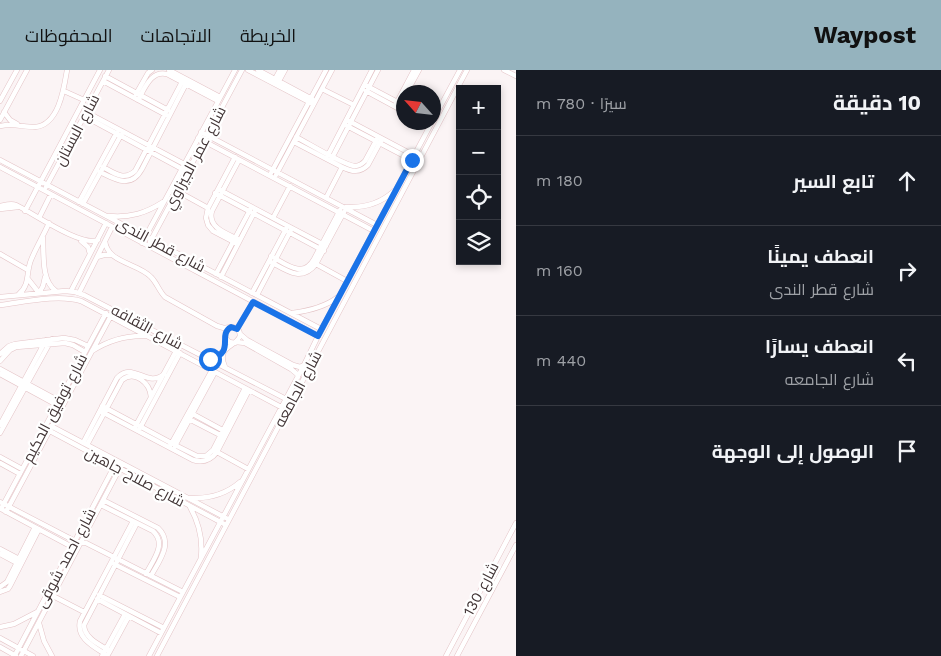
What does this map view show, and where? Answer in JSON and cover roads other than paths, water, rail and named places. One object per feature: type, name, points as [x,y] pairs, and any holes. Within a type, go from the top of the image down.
[{"type":"street","points":[[0,101],[17,70]]},
{"type":"street","points":[[0,120],[27,70]]},
{"type":"street","points":[[0,126],[18,125],[33,127],[45,124],[54,115],[64,91],[68,70]]},
{"type":"street","name":"شارع البستان","points":[[24,211],[100,70]]},
{"type":"street","name":"شارع البستان","points":[[45,190],[108,70]]},
{"type":"street","points":[[137,96],[152,70]]},
{"type":"street","points":[[169,70],[185,81]]},
{"type":"street","name":"شارع عمر الجيزاوي","points":[[142,243],[235,70]]},
{"type":"street","name":"شارع عمر الجيزاوي","points":[[148,246],[242,70]]},
{"type":"street","points":[[248,70],[312,101]]},
{"type":"street","points":[[258,70],[312,101]]},
{"type":"street","points":[[277,80],[280,70]]},
{"type":"street","points":[[277,80],[285,70]]},
{"type":"street","points":[[275,171],[295,140],[326,70]]},
{"type":"street","points":[[272,177],[312,101],[322,89],[332,70]]},
{"type":"street","points":[[329,158],[366,88],[372,70]]},
{"type":"street","points":[[347,123],[354,105],[378,70]]},
{"type":"street","name":"شارع الجامعه","points":[[157,656],[309,368],[453,89],[460,70]]},
{"type":"street","name":"شارع الجامعه","points":[[441,108],[467,70]]},
{"type":"street","points":[[504,70],[516,76]]},
{"type":"street","points":[[410,85],[415,71]]},
{"type":"street","points":[[409,85],[415,71]]},
{"type":"street","points":[[137,96],[156,73],[163,72],[219,99]]},
{"type":"street","points":[[104,78],[168,113]]},
{"type":"street","points":[[102,170],[118,180],[130,180],[140,173],[150,148],[185,81]]},
{"type":"street","points":[[366,88],[396,103]]},
{"type":"street","points":[[322,89],[354,105]]},
{"type":"street","points":[[64,91],[84,100]]},
{"type":"street","points":[[4,112],[10,120],[18,125]]},
{"type":"street","points":[[85,114],[189,169]]},
{"type":"street","points":[[347,123],[413,158]]},
{"type":"street","name":"شارع الجامعه","points":[[149,656],[427,130]]},
{"type":"street","points":[[81,203],[102,170],[120,132]]},
{"type":"street","points":[[81,203],[120,132]]},
{"type":"street","points":[[201,132],[377,225]]},
{"type":"street","points":[[198,138],[374,231]]},
{"type":"street","points":[[295,140],[352,171],[365,168],[371,161],[379,140]]},
{"type":"street","points":[[329,158],[353,166],[360,166],[379,140]]},
{"type":"street","points":[[237,158],[208,208],[206,218],[208,225],[213,231],[237,241]]},
{"type":"street","name":"شارع قطر الندى","points":[[0,160],[321,330]]},
{"type":"street","name":"شارع قطر الندى","points":[[0,167],[318,336]]},
{"type":"street","points":[[326,198],[342,167]]},
{"type":"street","points":[[344,208],[374,204],[389,195],[399,184]]},
{"type":"street","points":[[273,218],[290,186]]},
{"type":"street","points":[[177,191],[208,208]]},
{"type":"street","points":[[219,192],[323,247]]},
{"type":"street","points":[[219,192],[211,215],[212,222],[217,228],[237,241]]},
{"type":"street","points":[[38,218],[51,194]]},
{"type":"street","points":[[106,216],[118,217],[140,214],[164,202]]},
{"type":"street","points":[[0,207],[18,208],[76,237],[88,246],[90,254]]},
{"type":"street","points":[[272,260],[293,268],[306,268],[312,263],[323,247],[344,208]]},
{"type":"street","points":[[253,210],[273,218],[289,229]]},
{"type":"street","points":[[219,275],[253,210]]},
{"type":"street","points":[[17,295],[25,288],[30,261],[49,223]]},
{"type":"street","points":[[71,291],[106,223]]},
{"type":"street","points":[[79,293],[112,227]]},
{"type":"street","points":[[254,294],[289,229]]},
{"type":"street","points":[[28,279],[39,293],[44,283],[45,273],[42,236]]},
{"type":"street","points":[[76,237],[89,241],[98,240]]},
{"type":"street","points":[[105,241],[107,249],[112,255],[148,274],[165,297],[217,326],[222,330],[229,342],[245,343],[283,364],[295,372],[298,377]]},
{"type":"street","points":[[272,260],[292,273],[306,273],[316,264],[323,247]]},
{"type":"street","points":[[35,251],[44,255]]},
{"type":"street","points":[[0,254],[28,270]]},
{"type":"street","points":[[97,257],[112,255]]},
{"type":"street","points":[[316,264],[347,281]]},
{"type":"street","points":[[45,273],[48,284],[57,292]]},
{"type":"street","name":"شارع الثقافه","points":[[0,297],[71,291],[79,293],[286,399]]},
{"type":"street","points":[[290,313],[318,308],[337,298],[340,294]]},
{"type":"street","name":"شارع الثقافه","points":[[0,305],[66,298],[81,301],[281,407]]},
{"type":"street","points":[[237,329],[253,302]]},
{"type":"street","name":"شارع توفيق الحكيم","points":[[4,504],[91,352],[111,308]]},
{"type":"street","name":"شارع توفيق الحكيم","points":[[2,510],[21,472],[48,427],[58,403],[86,349],[108,315]]},
{"type":"street","points":[[217,326],[237,329],[247,340],[293,365],[300,367],[304,365],[309,368]]},
{"type":"street","points":[[208,359],[216,357],[223,352],[226,331],[231,327]]},
{"type":"street","points":[[226,368],[223,361],[224,353],[228,347],[240,338],[240,334]]},
{"type":"street","points":[[91,352],[118,338],[138,335],[148,336]]},
{"type":"street","points":[[0,361],[13,348],[47,342],[71,339],[86,349]]},
{"type":"street","points":[[0,354],[11,344],[47,342]]},
{"type":"street","points":[[0,433],[47,342]]},
{"type":"street","points":[[137,428],[151,397],[178,352]]},
{"type":"street","points":[[137,428],[178,352]]},
{"type":"street","points":[[0,369],[24,385]]},
{"type":"street","points":[[85,444],[117,378],[130,371],[152,379],[161,377],[164,374]]},
{"type":"street","points":[[172,446],[213,371]]},
{"type":"street","points":[[0,374],[58,403]]},
{"type":"street","points":[[103,410],[125,378],[135,377],[143,381],[149,388],[151,397]]},
{"type":"street","points":[[1,421],[24,385]]},
{"type":"street","points":[[103,410],[197,461],[206,460],[217,452],[247,389]]},
{"type":"street","points":[[189,415],[224,434]]},
{"type":"street","name":"شارع صلاح جاهين","points":[[48,427],[85,444],[119,465],[187,498],[222,519]]},
{"type":"street","name":"شارع صلاح جاهين","points":[[48,427],[189,505],[228,522]]},
{"type":"street","points":[[172,446],[197,456],[206,456],[210,454],[224,434]]},
{"type":"street","points":[[217,452],[248,469]]},
{"type":"street","points":[[0,457],[21,472]]},
{"type":"street","points":[[0,463],[21,472]]},
{"type":"street","name":"شارع احمد شوقى","points":[[78,542],[102,502],[119,465]]},
{"type":"street","name":"شارع احمد شوقى","points":[[23,654],[78,542],[119,465]]},
{"type":"street","points":[[187,498],[211,497],[223,493],[242,479]]},
{"type":"street","points":[[102,502],[153,531],[160,540],[160,547],[149,575]]},
{"type":"street","points":[[102,502],[158,528],[164,534],[166,547],[149,575]]},
{"type":"street","points":[[4,504],[78,542],[86,543],[114,561],[182,595]]},
{"type":"street","points":[[189,505],[197,521],[201,537],[200,559]]},
{"type":"street","points":[[2,510],[75,548]]},
{"type":"street","points":[[106,654],[85,640],[80,633],[79,625],[84,612],[100,588],[135,522]]},
{"type":"street","name":"شارع 130","points":[[446,656],[516,522]]},
{"type":"street","points":[[0,592],[8,589],[18,561],[37,528]]},
{"type":"street","points":[[0,587],[5,585],[12,577],[37,528]]},
{"type":"street","name":"شارع 130","points":[[457,656],[516,545]]},
{"type":"street","name":"شارع احمد شوقى","points":[[16,655],[75,548]]},
{"type":"street","points":[[0,549],[18,561]]},
{"type":"street","points":[[0,554],[18,561]]},
{"type":"street","points":[[114,561],[149,575],[182,595]]},
{"type":"street","points":[[100,588],[84,628],[88,636],[106,654]]},
{"type":"street","points":[[53,596],[84,612]]},
{"type":"street","points":[[98,597],[127,615],[162,631]]},
{"type":"street","points":[[98,597],[162,631]]},
{"type":"street","points":[[0,627],[14,624],[38,612]]},
{"type":"street","points":[[106,654],[127,615]]},
{"type":"street","points":[[39,623],[44,641],[52,656]]},
{"type":"street","points":[[0,638],[19,648],[23,654],[34,656]]},
{"type":"street","points":[[0,647],[16,655]]}]
